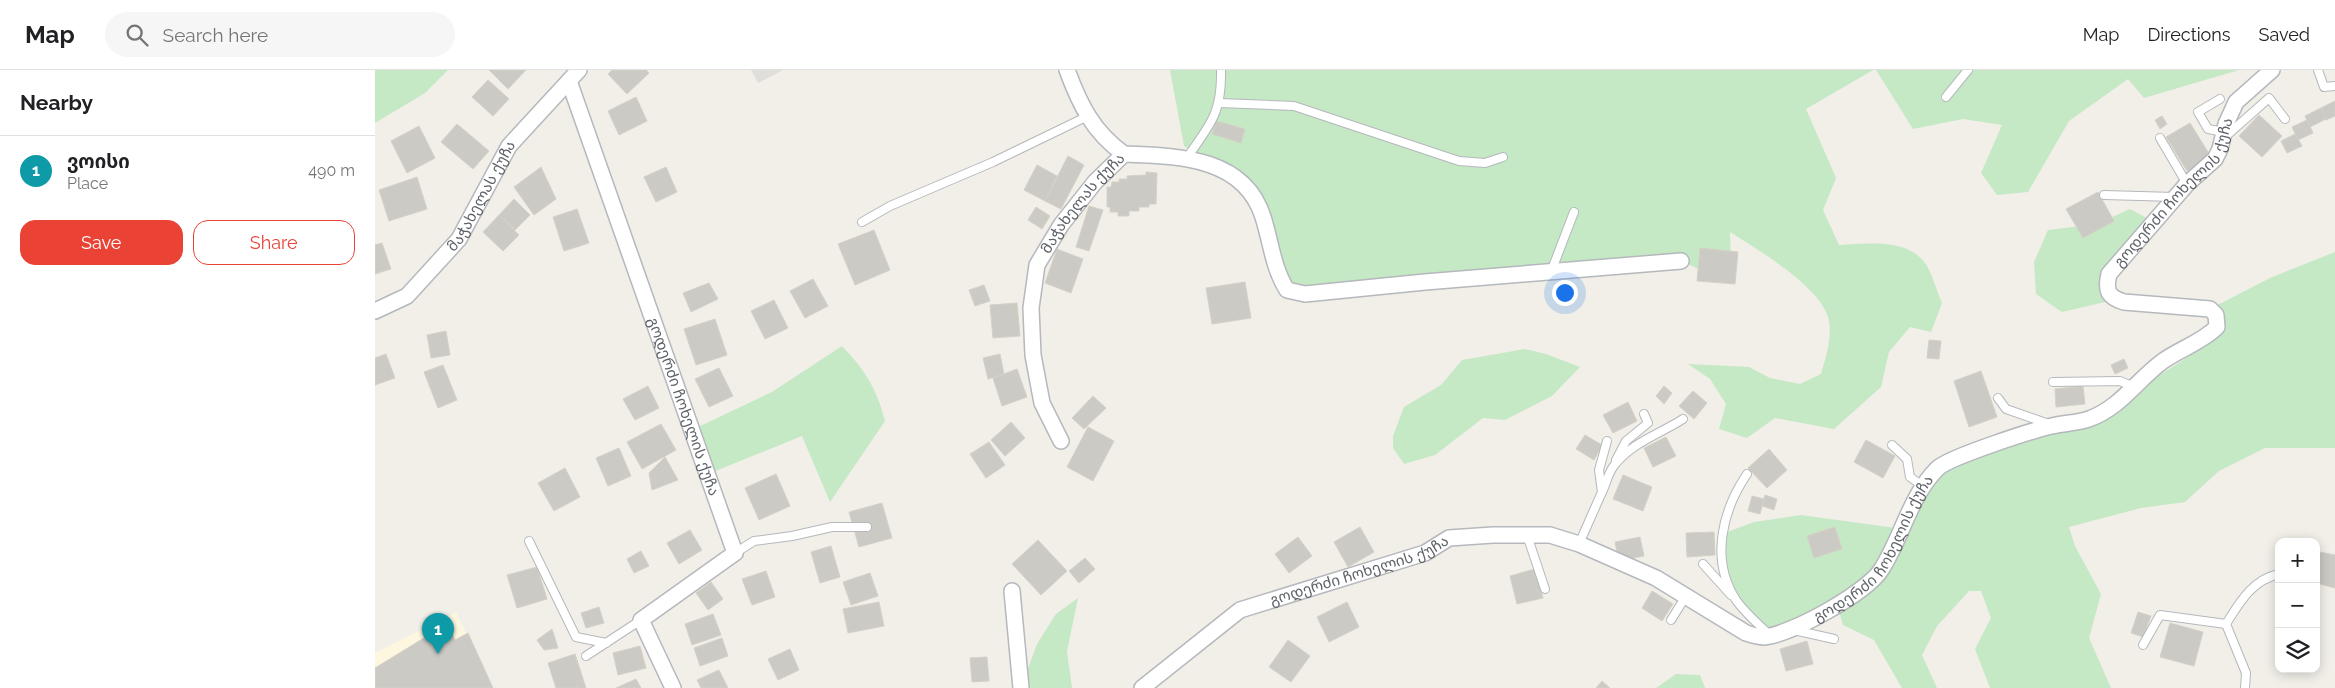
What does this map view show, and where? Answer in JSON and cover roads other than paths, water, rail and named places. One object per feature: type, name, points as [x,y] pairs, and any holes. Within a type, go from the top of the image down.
[{"type":"street","name":"მაჭახელას ქუჩა","points":[[1061,441],[1043,403],[1033,355],[1031,308],[1037,264],[1061,224],[1095,182],[1124,154],[1105,141],[1088,116],[1080,103],[1067,70]]},
{"type":"street","name":"გოდერძი ჩოხელის ქუჩა","points":[[1142,688],[1240,610],[1425,553],[1449,538],[1550,535],[1579,544],[1656,578],[1746,633],[1761,637],[1792,630],[1851,596],[1880,571],[1924,487],[1940,466],[1957,458],[2053,426],[2089,419],[2107,410],[2122,400],[2148,372],[2211,333],[2217,327],[2216,315],[2210,309],[2124,302],[2113,299],[2108,294],[2106,286],[2109,274],[2187,184],[2215,158],[2236,102],[2264,72]]},
{"type":"street","name":"მაჭახელას ქუჩა","points":[[375,311],[407,296],[459,239],[509,146],[572,74]]},
{"type":"street","name":"გოდერძი ჩოხელის ქუჩა","points":[[572,74],[735,552]]},
{"type":"street","points":[[1124,154],[1187,158],[1213,165],[1246,184],[1262,215],[1279,277],[1287,290],[1305,294],[1681,261]]},
{"type":"street","points":[[673,688],[641,620],[735,552]]},
{"type":"street","points":[[1012,591],[1021,688]]},
{"type":"lane","points":[[1187,158],[1215,117],[1221,94],[1221,70]]},
{"type":"lane","points":[[1946,97],[1968,70]]},
{"type":"lane","points":[[2318,70],[2324,87],[2335,86]]},
{"type":"lane","points":[[2220,99],[2198,112],[2208,129],[2224,135],[2269,98],[2285,118]]},
{"type":"lane","points":[[1219,103],[1294,106],[1459,161],[1485,163],[1503,157]]},
{"type":"lane","points":[[862,222],[890,206],[993,162],[1088,116]]},
{"type":"lane","points":[[2160,138],[2187,184]]},
{"type":"lane","points":[[2104,195],[2176,197]]},
{"type":"lane","points":[[1551,272],[1574,212]]},
{"type":"lane","points":[[2053,382],[2121,381],[2134,387]]},
{"type":"lane","points":[[1998,398],[2006,409],[2053,426]]},
{"type":"lane","points":[[1579,544],[1625,441],[1648,423],[1644,414]]},
{"type":"lane","points":[[1613,468],[1636,445],[1683,419]]},
{"type":"lane","points":[[1602,492],[1599,470],[1607,441]]},
{"type":"lane","points":[[1892,445],[1907,459],[1910,476],[1924,487]]},
{"type":"lane","points":[[1736,600],[1726,581],[1722,559],[1722,534],[1726,514],[1734,493],[1747,474]]},
{"type":"lane","points":[[735,552],[754,541],[792,536],[832,527],[867,527]]},
{"type":"lane","points":[[1527,535],[1545,589]]},
{"type":"lane","points":[[529,541],[576,637],[606,643]]},
{"type":"lane","points":[[1703,564],[1748,614],[1771,636]]},
{"type":"lane","points":[[2226,624],[2249,590],[2267,576],[2275,575]]},
{"type":"lane","points":[[1671,620],[1686,596]]},
{"type":"lane","points":[[2143,645],[2160,615],[2226,624]]},
{"type":"lane","points":[[586,656],[641,620]]},
{"type":"lane","points":[[2226,624],[2246,673],[2245,688]]},
{"type":"lane","points":[[1792,630],[1834,639]]},
{"type":"place","name":"ვოისი","points":[[438,654]]}]
